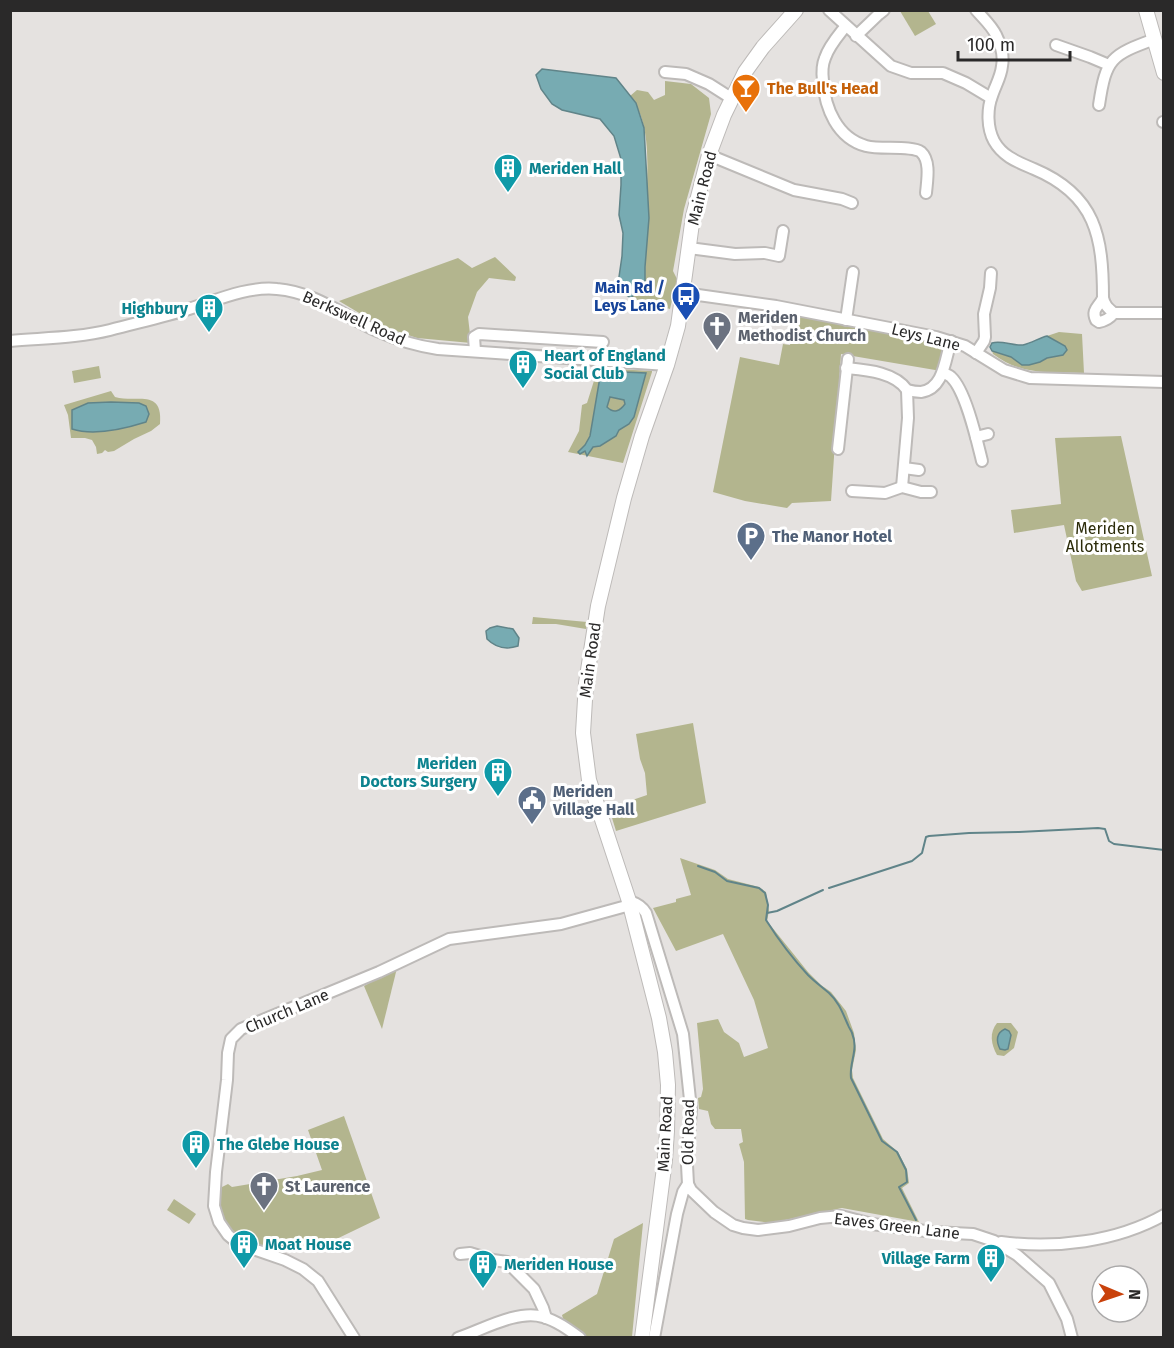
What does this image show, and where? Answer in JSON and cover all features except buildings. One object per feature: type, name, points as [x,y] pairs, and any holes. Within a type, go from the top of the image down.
[{"type":"main road","name":"Main Road","points":[[642,1338],[665,1160],[668,1085],[659,1018],[630,903],[589,780],[583,733],[586,683],[594,627],[622,509],[642,436],[678,326],[693,216],[709,155],[731,98],[745,72],[763,47],[796,10]]},
{"type":"main road","points":[[1146,10],[1164,73]]},
{"type":"street","points":[[829,10],[845,27],[891,66],[911,73],[943,73],[991,98]]},
{"type":"street","points":[[856,36],[884,10]]},
{"type":"street","points":[[976,10],[995,34],[1001,47],[1002,66],[991,98],[989,114],[994,142],[1002,152],[1017,162],[1060,182],[1083,204],[1098,233],[1101,247],[1104,304],[1114,313],[1164,313]]},
{"type":"street","points":[[845,27],[832,43],[822,69],[824,97],[831,114],[847,137],[858,143],[880,148],[913,148],[920,152],[927,165],[926,193]]},
{"type":"street","points":[[1099,105],[1104,75],[1112,60],[1123,51],[1155,39]]},
{"type":"street","points":[[1060,51],[1090,57],[1109,65]]},
{"type":"street","points":[[665,72],[686,74],[709,84],[731,98]]},
{"type":"street","points":[[709,155],[794,190],[842,199],[854,204]]},
{"type":"street","points":[[689,248],[735,254],[778,255],[783,231]]},
{"type":"street","points":[[846,320],[853,272]]},
{"type":"street","points":[[976,353],[984,342],[987,280]]},
{"type":"street","name":"Berkswell Road","points":[[10,341],[106,331],[180,312],[243,292],[276,289],[310,296],[378,331],[410,343],[438,349],[667,365]]},
{"type":"street","name":"Leys Lane","points":[[684,293],[776,306],[951,341],[965,346],[1004,370],[1030,378],[1164,382]]},
{"type":"street","points":[[1103,298],[1094,311],[1096,320],[1104,321],[1114,313]]},
{"type":"street","points":[[475,351],[474,338],[478,334],[603,342]]},
{"type":"street","points":[[907,390],[920,392],[938,383],[943,373],[951,341]]},
{"type":"street","points":[[838,449],[847,363],[902,382],[907,390],[908,418],[902,487]]},
{"type":"street","points":[[943,373],[950,376],[960,391],[982,461]]},
{"type":"street","points":[[976,437],[988,434]]},
{"type":"street","points":[[904,468],[919,470]]},
{"type":"street","points":[[852,491],[885,493],[902,487],[931,492]]},
{"type":"street","name":"Old Road","points":[[630,903],[636,903],[646,913],[683,1034],[691,1109],[688,1184],[683,1192],[677,1214],[654,1338]]},
{"type":"street","name":"Church Lane","points":[[354,1338],[318,1281],[303,1269],[239,1244],[228,1235],[219,1222],[214,1206],[216,1172],[231,1039],[241,1029],[379,972],[449,939],[561,924],[630,903]]},
{"type":"street","name":"Eaves Green Lane","points":[[688,1184],[691,1190],[714,1212],[743,1228],[758,1230],[841,1216],[872,1224],[933,1232],[973,1234],[994,1241],[1017,1255],[1049,1283],[1067,1319],[1072,1338]]},
{"type":"street","points":[[994,1241],[1024,1245],[1068,1243],[1107,1237],[1145,1226],[1164,1215]]},
{"type":"street","points":[[1017,1255],[1024,1245]]},
{"type":"street","points":[[460,1254],[470,1253],[507,1262],[534,1289],[546,1318]]},
{"type":"street","points":[[458,1338],[515,1317],[529,1315],[542,1316],[559,1323],[580,1338]]},
{"type":"green space","points":[[900,11],[928,11],[936,24],[915,36]]},
{"type":"green space","points":[[665,81],[691,84],[709,98],[711,114],[684,209],[673,271],[677,279],[670,309],[631,298],[645,283],[647,150],[642,121],[630,96],[637,90],[648,92],[654,100],[665,95]]},
{"type":"green space","points":[[495,257],[516,277],[515,281],[489,278],[477,292],[468,317],[471,343],[417,338],[381,326],[339,301],[458,258],[472,268]]},
{"type":"green space","points":[[796,313],[941,343],[944,349],[941,371],[841,354],[831,501],[792,503],[787,508],[745,501],[713,492],[740,357],[779,365],[783,344],[790,345]]},
{"type":"green space","points":[[1059,332],[1082,334],[1084,373],[1026,369],[1004,361],[992,351],[1018,361],[1040,362],[1063,355],[1065,346],[1047,336]]},
{"type":"green space","points":[[99,366],[101,378],[74,383],[72,371]]},
{"type":"green space","points":[[598,368],[652,371],[623,463],[568,452],[579,431],[582,405],[587,403]]},
{"type":"green space","points":[[111,391],[115,397],[153,401],[160,413],[160,424],[114,451],[105,450],[97,454],[92,440],[71,438],[68,415],[64,405]]},
{"type":"green space","name":"Meriden Allotments","points":[[1121,436],[1152,576],[1082,591],[1076,581],[1064,525],[1014,533],[1011,510],[1061,504],[1055,438]]},
{"type":"green space","points":[[533,617],[587,622],[586,629],[556,624],[532,624]]},
{"type":"green space","points":[[693,723],[706,803],[616,831],[609,808],[647,795],[645,773],[636,734]]},
{"type":"green space","points":[[680,858],[715,870],[728,879],[759,887],[766,892],[769,911],[767,921],[808,972],[831,992],[846,1011],[854,1033],[856,1050],[852,1070],[853,1078],[883,1139],[898,1152],[907,1169],[909,1183],[902,1188],[919,1222],[842,1208],[771,1223],[745,1219],[744,1162],[739,1144],[743,1142],[741,1129],[715,1129],[711,1124],[708,1111],[699,1109],[698,1098],[701,1097],[703,1089],[697,1023],[718,1019],[724,1032],[739,1043],[744,1057],[768,1048],[754,1000],[723,934],[676,951],[653,908],[691,895]]},
{"type":"green space","points":[[397,968],[382,1029],[364,986]]},
{"type":"green space","points":[[997,1023],[1011,1023],[1018,1032],[1014,1048],[1004,1056],[997,1055],[992,1043],[993,1031]]},
{"type":"green space","points":[[344,1116],[380,1218],[324,1245],[318,1239],[280,1252],[254,1245],[237,1236],[223,1216],[220,1188],[228,1184],[232,1187],[322,1170],[308,1130]]},
{"type":"green space","points":[[174,1199],[196,1214],[189,1224],[167,1210]]},
{"type":"green space","points":[[643,1223],[632,1337],[568,1337],[562,1315],[597,1294],[614,1239]]},
{"type":"water","points":[[542,69],[616,78],[636,103],[644,128],[649,218],[645,283],[631,298],[622,292],[619,277],[623,233],[619,215],[621,159],[614,136],[600,119],[562,110],[552,104],[541,89],[536,75]]},
{"type":"water","points":[[1047,336],[1065,346],[1067,350],[1063,355],[1029,365],[1022,365],[1011,357],[992,351],[990,347],[996,342],[1023,345]]},
{"type":"water","points":[[601,371],[646,373],[634,417],[629,424],[619,430],[616,436],[600,446],[593,447],[587,456],[585,451],[580,454],[578,452],[590,436]],"holes":[[[610,397],[624,400],[625,404],[619,410],[614,411],[607,407]]]},
{"type":"water","points":[[88,403],[139,403],[146,406],[149,414],[146,422],[99,432],[72,429],[72,410]]},
{"type":"water","points":[[497,626],[513,629],[519,638],[518,646],[501,647],[487,639],[486,631]]},
{"type":"water","points":[[1005,1029],[1011,1035],[1008,1049],[1005,1050],[1000,1049],[997,1040],[998,1035]]},
{"type":"waterway","points":[[829,888],[912,861],[922,853],[926,837],[929,836],[1098,828],[1105,829],[1109,841],[1114,844],[1164,850]]},
{"type":"waterway","points":[[698,866],[715,872],[727,881],[759,888],[765,893],[768,905],[766,920],[802,969],[838,1004],[854,1039],[851,1078],[882,1141],[897,1152],[906,1170],[907,1182],[899,1187],[916,1220]]},
{"type":"waterway","points":[[767,913],[777,911],[823,890]]},
{"type":"place","name":"The Bull's Head","points":[[746,114]]},
{"type":"place","name":"Meriden Hall","points":[[508,194]]},
{"type":"place","name":"Main Rd / Leys Lane","points":[[686,322]]},
{"type":"place","name":"Highbury","points":[[209,334]]},
{"type":"place","name":"Meriden Methodist Church","points":[[717,352]]},
{"type":"place","name":"Heart of England Social Club","points":[[523,390]]},
{"type":"place","name":"The Manor Hotel","points":[[751,562]]},
{"type":"place","name":"Meriden Doctors Surgery","points":[[498,798]]},
{"type":"place","name":"Meriden Village Hall","points":[[532,826]]},
{"type":"place","name":"The Glebe House","points":[[196,1170]]},
{"type":"place","name":"St Laurence","points":[[264,1212]]},
{"type":"place","name":"Moat House","points":[[244,1270]]},
{"type":"place","name":"Village Farm","points":[[991,1284]]},
{"type":"place","name":"Meriden House","points":[[483,1290]]}]
